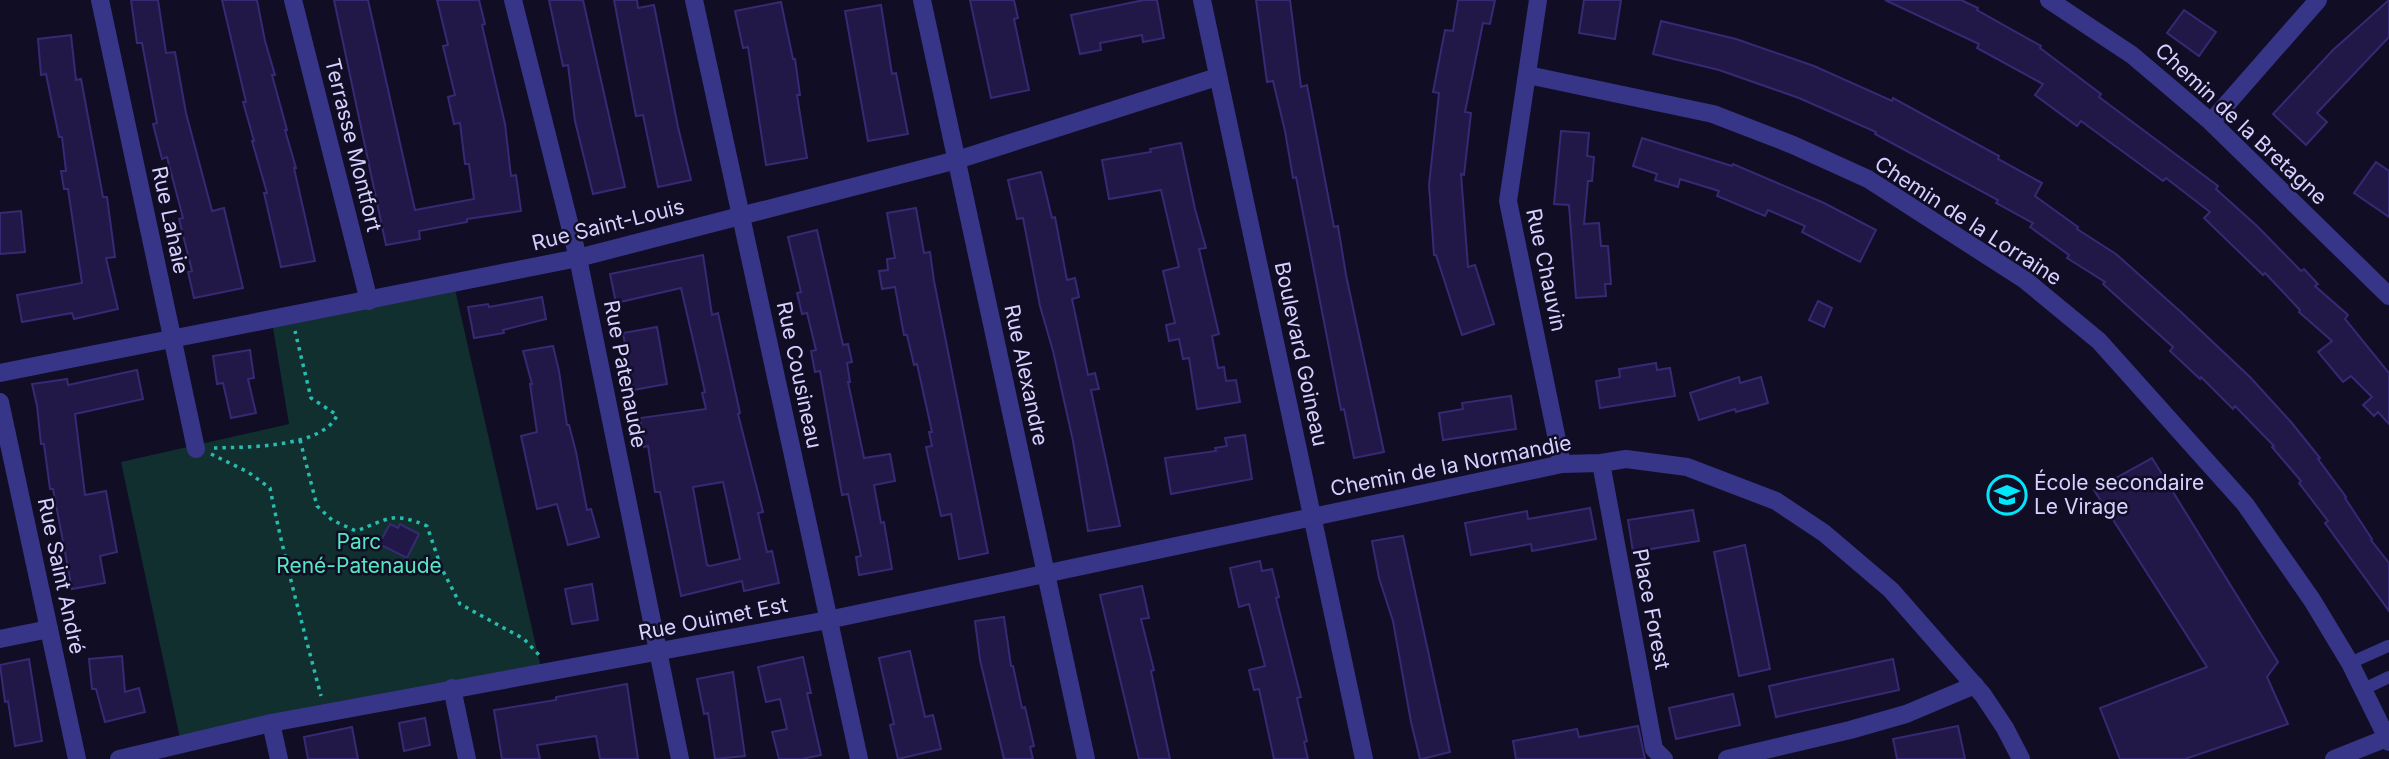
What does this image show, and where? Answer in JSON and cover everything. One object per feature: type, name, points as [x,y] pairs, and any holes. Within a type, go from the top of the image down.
[{"type":"street","name":"Rue Lahaie","points":[[100,0],[196,449]]},
{"type":"street","name":"Terrasse Montfort","points":[[293,0],[369,301]]},
{"type":"street","name":"Rue Patenaude","points":[[513,0],[578,258],[680,759]]},
{"type":"street","name":"Rue Cousineau","points":[[694,0],[859,759]]},
{"type":"street","name":"Rue Alexandre","points":[[922,0],[1086,759]]},
{"type":"street","name":"Boulevard Goineau","points":[[1202,0],[1364,759]]},
{"type":"street","name":"Rue Chauvin","points":[[1538,0],[1508,201],[1562,464]]},
{"type":"street","name":"Chemin de la Bretagne","points":[[2049,0],[2132,55],[2211,122],[2388,293]]},
{"type":"street","points":[[2211,122],[2318,0]]},
{"type":"street","name":"Chemin de la Lorraine","points":[[1528,75],[1713,114],[1793,145],[1868,179],[2025,280],[2099,341],[2245,504],[2312,600],[2350,663],[2388,739]]},
{"type":"street","name":"Rue Saint-Louis","points":[[0,373],[578,258],[957,160],[1217,77]]},
{"type":"street","name":"Rue Saint André","points":[[0,402],[77,759]]},
{"type":"street","name":"Chemin de la Normandie","points":[[1313,516],[1562,464],[1626,459],[1687,467],[1776,501],[1824,533],[1891,590],[1975,685],[1994,711],[2021,759]]},
{"type":"street","name":"Place Forest","points":[[1601,463],[1654,749],[1664,759]]},
{"type":"street","name":"Rue Ouimet Est","points":[[119,759],[326,712],[828,620],[1313,516]]},
{"type":"street","points":[[0,639],[49,629]]},
{"type":"street","points":[[1727,759],[1906,714],[1975,685]]},
{"type":"street","points":[[452,688],[467,759]]},
{"type":"street","points":[[271,723],[279,759]]},
{"type":"street","points":[[2334,759],[2388,739]]},
{"type":"lane","points":[[2350,663],[2388,646]]},
{"type":"lane","points":[[2364,689],[2389,677]]},
{"type":"path","points":[[196,449],[252,447],[300,440],[323,432],[334,423],[337,415],[311,398],[292,315]]},
{"type":"path","points":[[300,440],[317,506],[332,520],[356,531],[391,517],[407,517],[427,526],[441,567],[460,604],[524,639],[547,663],[549,672]]},
{"type":"path","points":[[196,449],[227,460],[270,488],[282,548],[326,712]]},
{"type":"green space","name":"Parc René-Patenaude","points":[[454,285],[541,668],[181,743],[121,462],[289,424],[271,316]]},
{"type":"building","points":[[131,0],[158,0],[166,53],[175,52],[186,113],[212,211],[224,208],[243,288],[194,298],[188,272],[192,271],[179,219],[183,218],[167,157],[162,159],[153,124],[157,123],[142,43],[137,43]]},
{"type":"building","points":[[222,0],[257,0],[315,261],[281,267],[264,193],[267,193],[252,141],[243,102],[246,102]]},
{"type":"building","points":[[334,0],[368,0],[415,210],[474,199],[469,164],[465,164],[460,123],[454,124],[448,97],[455,95],[443,46],[448,45],[437,0],[479,0],[485,24],[482,25],[505,124],[511,176],[516,175],[521,211],[467,219],[467,222],[419,231],[420,239],[386,245]]},
{"type":"building","points":[[549,0],[583,0],[625,187],[593,194],[575,121],[568,65],[563,66]]},
{"type":"building","points":[[614,0],[637,0],[638,8],[654,5],[691,180],[658,187],[643,115],[636,116]]},
{"type":"building","points":[[970,0],[1014,0],[1018,18],[1014,19],[1029,90],[991,98]]},
{"type":"building","points":[[1144,0],[1157,0],[1164,38],[1143,42],[1142,35],[1100,43],[1101,50],[1080,54],[1071,15]]},
{"type":"building","points":[[1256,0],[1290,0],[1301,87],[1307,85],[1334,227],[1338,226],[1384,452],[1354,458],[1344,409],[1341,410],[1296,177],[1293,178],[1273,81],[1267,82]]},
{"type":"building","points":[[1458,0],[1495,0],[1490,24],[1483,23],[1465,112],[1471,113],[1464,175],[1461,174],[1468,267],[1475,265],[1494,324],[1462,335],[1434,255],[1429,185],[1439,93],[1433,92],[1445,30],[1453,31]]},
{"type":"building","points":[[1584,0],[1621,0],[1615,39],[1579,33]]},
{"type":"building","points":[[1885,0],[1961,0],[1978,8],[1977,10],[2041,46],[2040,48],[2101,94],[2099,97],[2218,186],[2216,189],[2301,271],[2304,269],[2318,284],[2315,286],[2348,315],[2345,319],[2389,373],[2389,424],[2378,412],[2374,416],[2363,405],[2372,397],[2351,376],[2343,382],[2318,352],[2332,341],[2299,312],[2265,273],[2263,275],[2204,218],[2210,212],[2166,178],[2163,181],[2081,121],[2077,126],[2035,95],[2043,84],[1977,48],[1979,44]]},
{"type":"building","points":[[2389,0],[2389,37],[2317,113],[2327,122],[2306,145],[2273,114],[2333,50]]},
{"type":"building","points":[[781,2],[795,59],[800,95],[797,95],[807,158],[766,165],[748,47],[743,48],[735,11]]},
{"type":"building","points":[[881,5],[892,74],[896,73],[908,134],[868,141],[845,11]]},
{"type":"building","points":[[2184,10],[2216,32],[2199,56],[2167,33]]},
{"type":"building","points":[[1661,21],[1736,39],[1814,66],[1892,101],[1893,98],[1999,156],[1998,159],[2042,183],[2035,196],[2078,227],[2077,229],[2116,254],[2250,377],[2291,422],[2320,458],[2318,459],[2346,497],[2371,540],[2389,563],[2389,611],[2325,523],[2328,521],[2299,483],[2301,481],[2272,447],[2274,446],[2235,406],[2233,409],[2170,351],[2173,347],[2103,284],[2105,282],[2067,258],[2069,255],[2030,227],[2033,223],[1996,203],[1998,200],[1875,134],[1876,132],[1799,98],[1719,70],[1653,54]]},
{"type":"building","points":[[71,35],[76,80],[81,79],[103,197],[107,197],[115,257],[106,258],[118,309],[74,319],[72,313],[22,322],[17,295],[82,283],[68,189],[64,189],[61,171],[66,171],[62,137],[59,137],[46,74],[41,75],[38,39]]},
{"type":"building","points":[[1561,131],[1589,133],[1587,156],[1594,157],[1592,181],[1588,181],[1584,224],[1599,223],[1601,246],[1608,246],[1611,284],[1605,284],[1606,296],[1576,298],[1569,205],[1554,204]]},
{"type":"building","points":[[1642,138],[1732,166],[1733,164],[1824,203],[1876,230],[1860,262],[1802,232],[1805,226],[1768,210],[1765,216],[1717,196],[1719,191],[1680,179],[1678,187],[1655,180],[1657,174],[1633,166]]},
{"type":"building","points":[[1181,143],[1206,248],[1199,249],[1219,334],[1212,336],[1218,368],[1224,367],[1226,381],[1236,380],[1240,402],[1197,409],[1189,358],[1183,359],[1179,339],[1169,341],[1166,325],[1175,323],[1163,271],[1179,267],[1161,190],[1109,199],[1102,160],[1151,152],[1150,149]]},
{"type":"building","points":[[2376,162],[2389,171],[2389,217],[2354,193]]},
{"type":"building","points":[[1041,172],[1052,218],[1055,217],[1067,280],[1075,278],[1079,297],[1072,299],[1088,375],[1095,373],[1099,389],[1091,390],[1120,526],[1088,531],[1073,441],[1040,306],[1023,218],[1017,219],[1008,180]]},
{"type":"building","points":[[916,208],[924,253],[930,252],[988,553],[959,559],[951,514],[941,516],[926,447],[932,446],[929,432],[932,432],[917,364],[914,365],[907,335],[904,335],[895,287],[882,289],[879,271],[888,270],[887,259],[895,258],[887,213]]},
{"type":"building","points":[[21,211],[25,252],[0,254],[0,213]]},
{"type":"building","points":[[817,230],[843,345],[848,344],[852,362],[847,363],[848,382],[864,458],[890,454],[895,481],[874,485],[892,569],[859,575],[856,557],[861,556],[848,494],[842,495],[820,371],[815,372],[811,351],[816,350],[807,313],[802,314],[797,293],[801,292],[788,237]]},
{"type":"building","points":[[703,255],[712,315],[718,313],[740,413],[738,414],[763,512],[758,513],[767,552],[772,551],[779,583],[744,591],[742,581],[681,596],[660,492],[655,492],[648,446],[644,447],[640,418],[706,409],[702,393],[705,392],[681,288],[616,303],[610,274]],"holes":[[[723,482],[740,559],[707,565],[693,487]]]},
{"type":"building","points":[[542,297],[546,319],[503,330],[504,333],[474,338],[468,307],[488,304],[489,307]]},
{"type":"building","points":[[1818,301],[1832,308],[1824,327],[1809,320]]},
{"type":"building","points":[[657,327],[667,384],[633,390],[623,333]]},
{"type":"building","points":[[553,346],[567,425],[576,452],[587,510],[591,509],[599,537],[568,545],[557,504],[537,509],[521,436],[537,432],[532,384],[523,351]]},
{"type":"building","points":[[250,350],[254,378],[248,379],[256,413],[231,418],[223,383],[217,384],[213,356]]},
{"type":"building","points":[[1656,363],[1657,370],[1670,368],[1675,396],[1600,408],[1596,381],[1620,377],[1619,369]]},
{"type":"building","points":[[137,370],[143,399],[75,414],[85,495],[106,491],[117,552],[100,556],[105,583],[72,589],[53,489],[50,489],[44,444],[41,444],[32,384],[67,379],[68,385]]},
{"type":"building","points":[[1739,377],[1740,383],[1761,377],[1768,403],[1699,420],[1690,393]]},
{"type":"building","points":[[1511,396],[1516,429],[1443,440],[1439,413],[1463,409],[1462,403]]},
{"type":"building","points":[[1245,435],[1252,479],[1171,494],[1165,458],[1216,451],[1215,448],[1227,446],[1225,438]]},
{"type":"building","points":[[2152,458],[2278,662],[2267,677],[2288,724],[2185,759],[2120,759],[2100,708],[2207,667],[2094,490]]},
{"type":"building","points":[[1590,508],[1596,539],[1532,551],[1531,544],[1471,555],[1465,523],[1527,511],[1528,519]]},
{"type":"building","points":[[1693,510],[1699,541],[1633,552],[1628,520]]},
{"type":"building","points":[[390,524],[398,528],[400,524],[419,534],[407,558],[379,544]]},
{"type":"building","points":[[1403,536],[1450,752],[1422,759],[1411,722],[1393,621],[1379,578],[1372,541]]},
{"type":"building","points":[[1745,545],[1770,669],[1739,676],[1714,552]]},
{"type":"building","points":[[1260,561],[1262,571],[1272,569],[1279,597],[1276,598],[1301,697],[1297,698],[1307,741],[1304,742],[1308,759],[1274,759],[1259,689],[1254,690],[1249,670],[1265,666],[1249,604],[1239,607],[1230,568]]},
{"type":"building","points":[[592,584],[598,620],[572,624],[565,589]]},
{"type":"building","points":[[1142,586],[1149,618],[1141,619],[1154,670],[1151,671],[1170,759],[1139,759],[1100,595]]},
{"type":"building","points":[[1004,617],[1011,666],[1022,708],[1025,707],[1034,746],[1030,747],[1033,759],[1004,759],[980,660],[975,621]]},
{"type":"building","points":[[910,651],[925,717],[933,715],[941,749],[898,759],[890,725],[894,724],[879,658]]},
{"type":"building","points":[[122,656],[125,692],[139,688],[145,712],[105,722],[96,689],[92,689],[89,659]]},
{"type":"building","points":[[803,657],[811,693],[807,693],[821,755],[802,759],[779,759],[772,732],[787,729],[780,699],[766,702],[758,667]]},
{"type":"building","points":[[29,659],[42,741],[15,746],[0,665]]},
{"type":"building","points":[[1893,659],[1899,690],[1776,717],[1769,686]]},
{"type":"building","points":[[733,672],[745,756],[715,759],[708,713],[704,714],[697,679]]},
{"type":"building","points":[[627,684],[638,759],[600,759],[596,736],[537,745],[540,759],[502,759],[494,710]]},
{"type":"building","points":[[1733,694],[1740,725],[1676,739],[1669,708]]},
{"type":"building","points":[[425,718],[430,745],[404,751],[399,723]]},
{"type":"building","points":[[1638,726],[1645,759],[1516,759],[1513,741],[1577,729],[1579,737]]},
{"type":"building","points":[[1958,726],[1965,759],[1897,759],[1893,739]]},
{"type":"building","points":[[352,727],[358,759],[308,759],[304,737]]},
{"type":"place","name":"École secondaire Le Virage","points":[[2007,495]]}]
